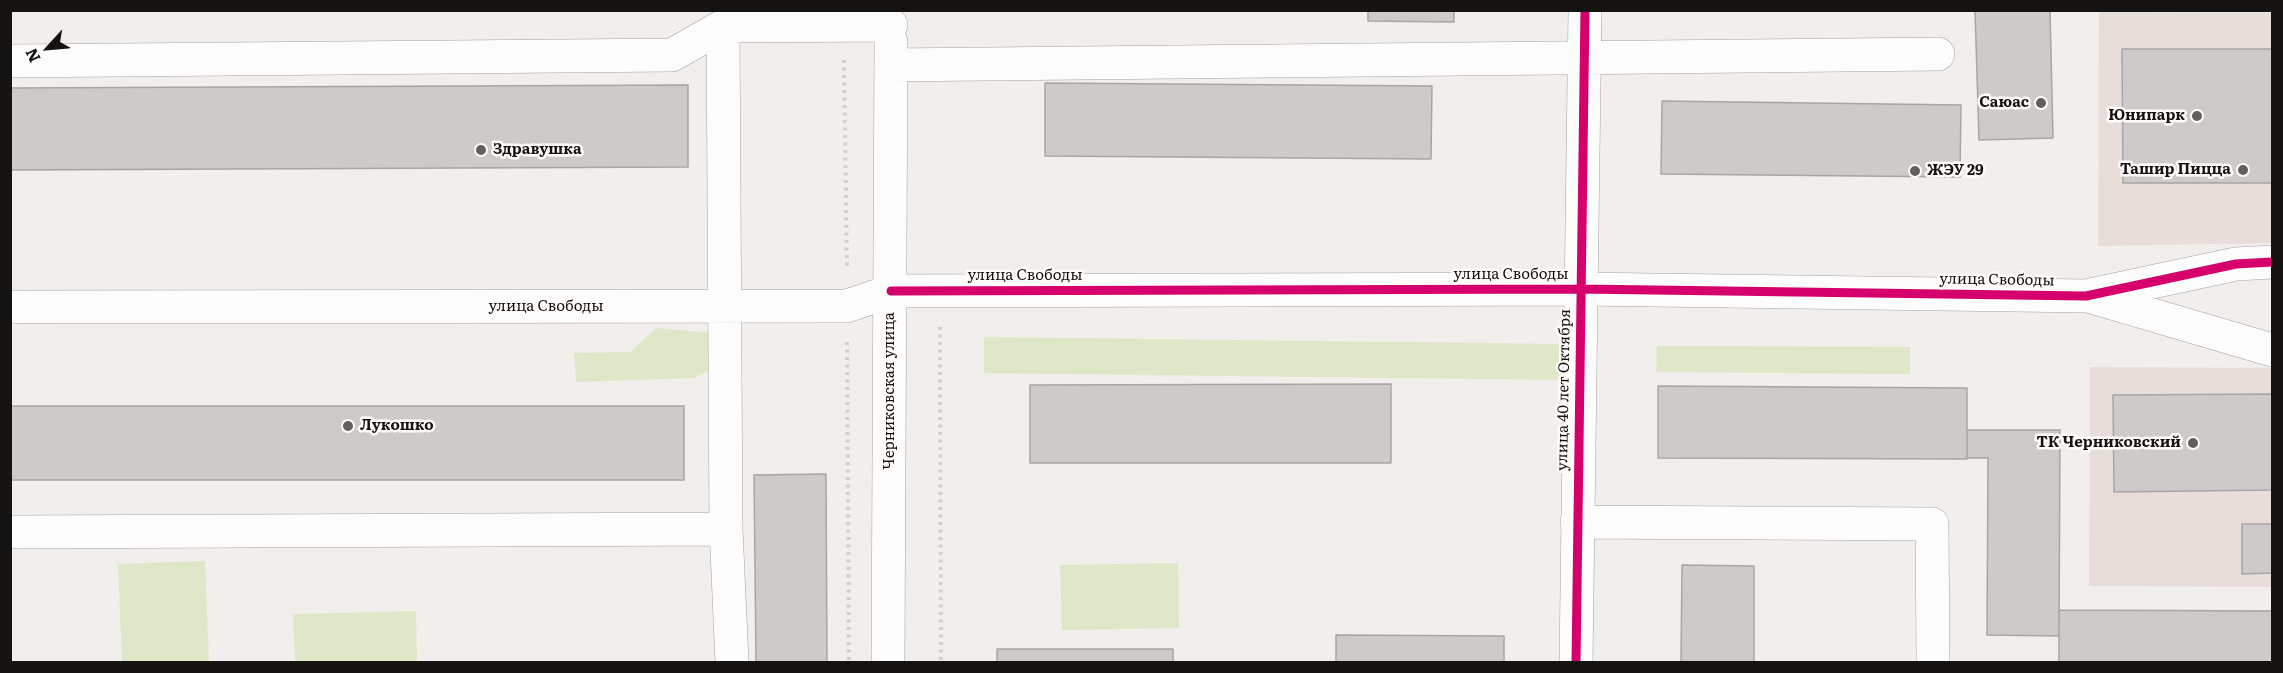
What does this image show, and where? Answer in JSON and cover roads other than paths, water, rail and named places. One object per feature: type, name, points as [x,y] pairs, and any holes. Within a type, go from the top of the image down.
[{"type":"street","name":"улица 40 лет Октября","points":[[1576,663],[1585,10]]},
{"type":"street","points":[[10,61],[672,55],[723,26],[892,18]]},
{"type":"street","name":"Черниковская улица","points":[[888,663],[892,18]]},
{"type":"street","points":[[723,26],[726,529],[732,663]]},
{"type":"street","points":[[891,65],[1938,54]]},
{"type":"street","name":"улица Свободы","points":[[10,307],[847,306],[891,291],[1581,289],[2086,296],[2236,264],[2272,262]]},
{"type":"street","name":"улица Свободы","points":[[2086,296],[2272,350]]},
{"type":"street","points":[[1577,522],[1932,524],[1933,663]]},
{"type":"street","points":[[10,532],[726,529]]},
{"type":"place","name":"Саюас","points":[[2041,103]]},
{"type":"place","name":"Юнипарк","points":[[2197,116]]},
{"type":"place","name":"Здравушка","points":[[481,150]]},
{"type":"place","name":"Ташир Пицца","points":[[2243,170]]},
{"type":"place","name":"ЖЭУ 29","points":[[1915,171]]},
{"type":"place","name":"Лукошко","points":[[348,426]]},
{"type":"place","name":"ТК Черниковский","points":[[2193,443]]}]
